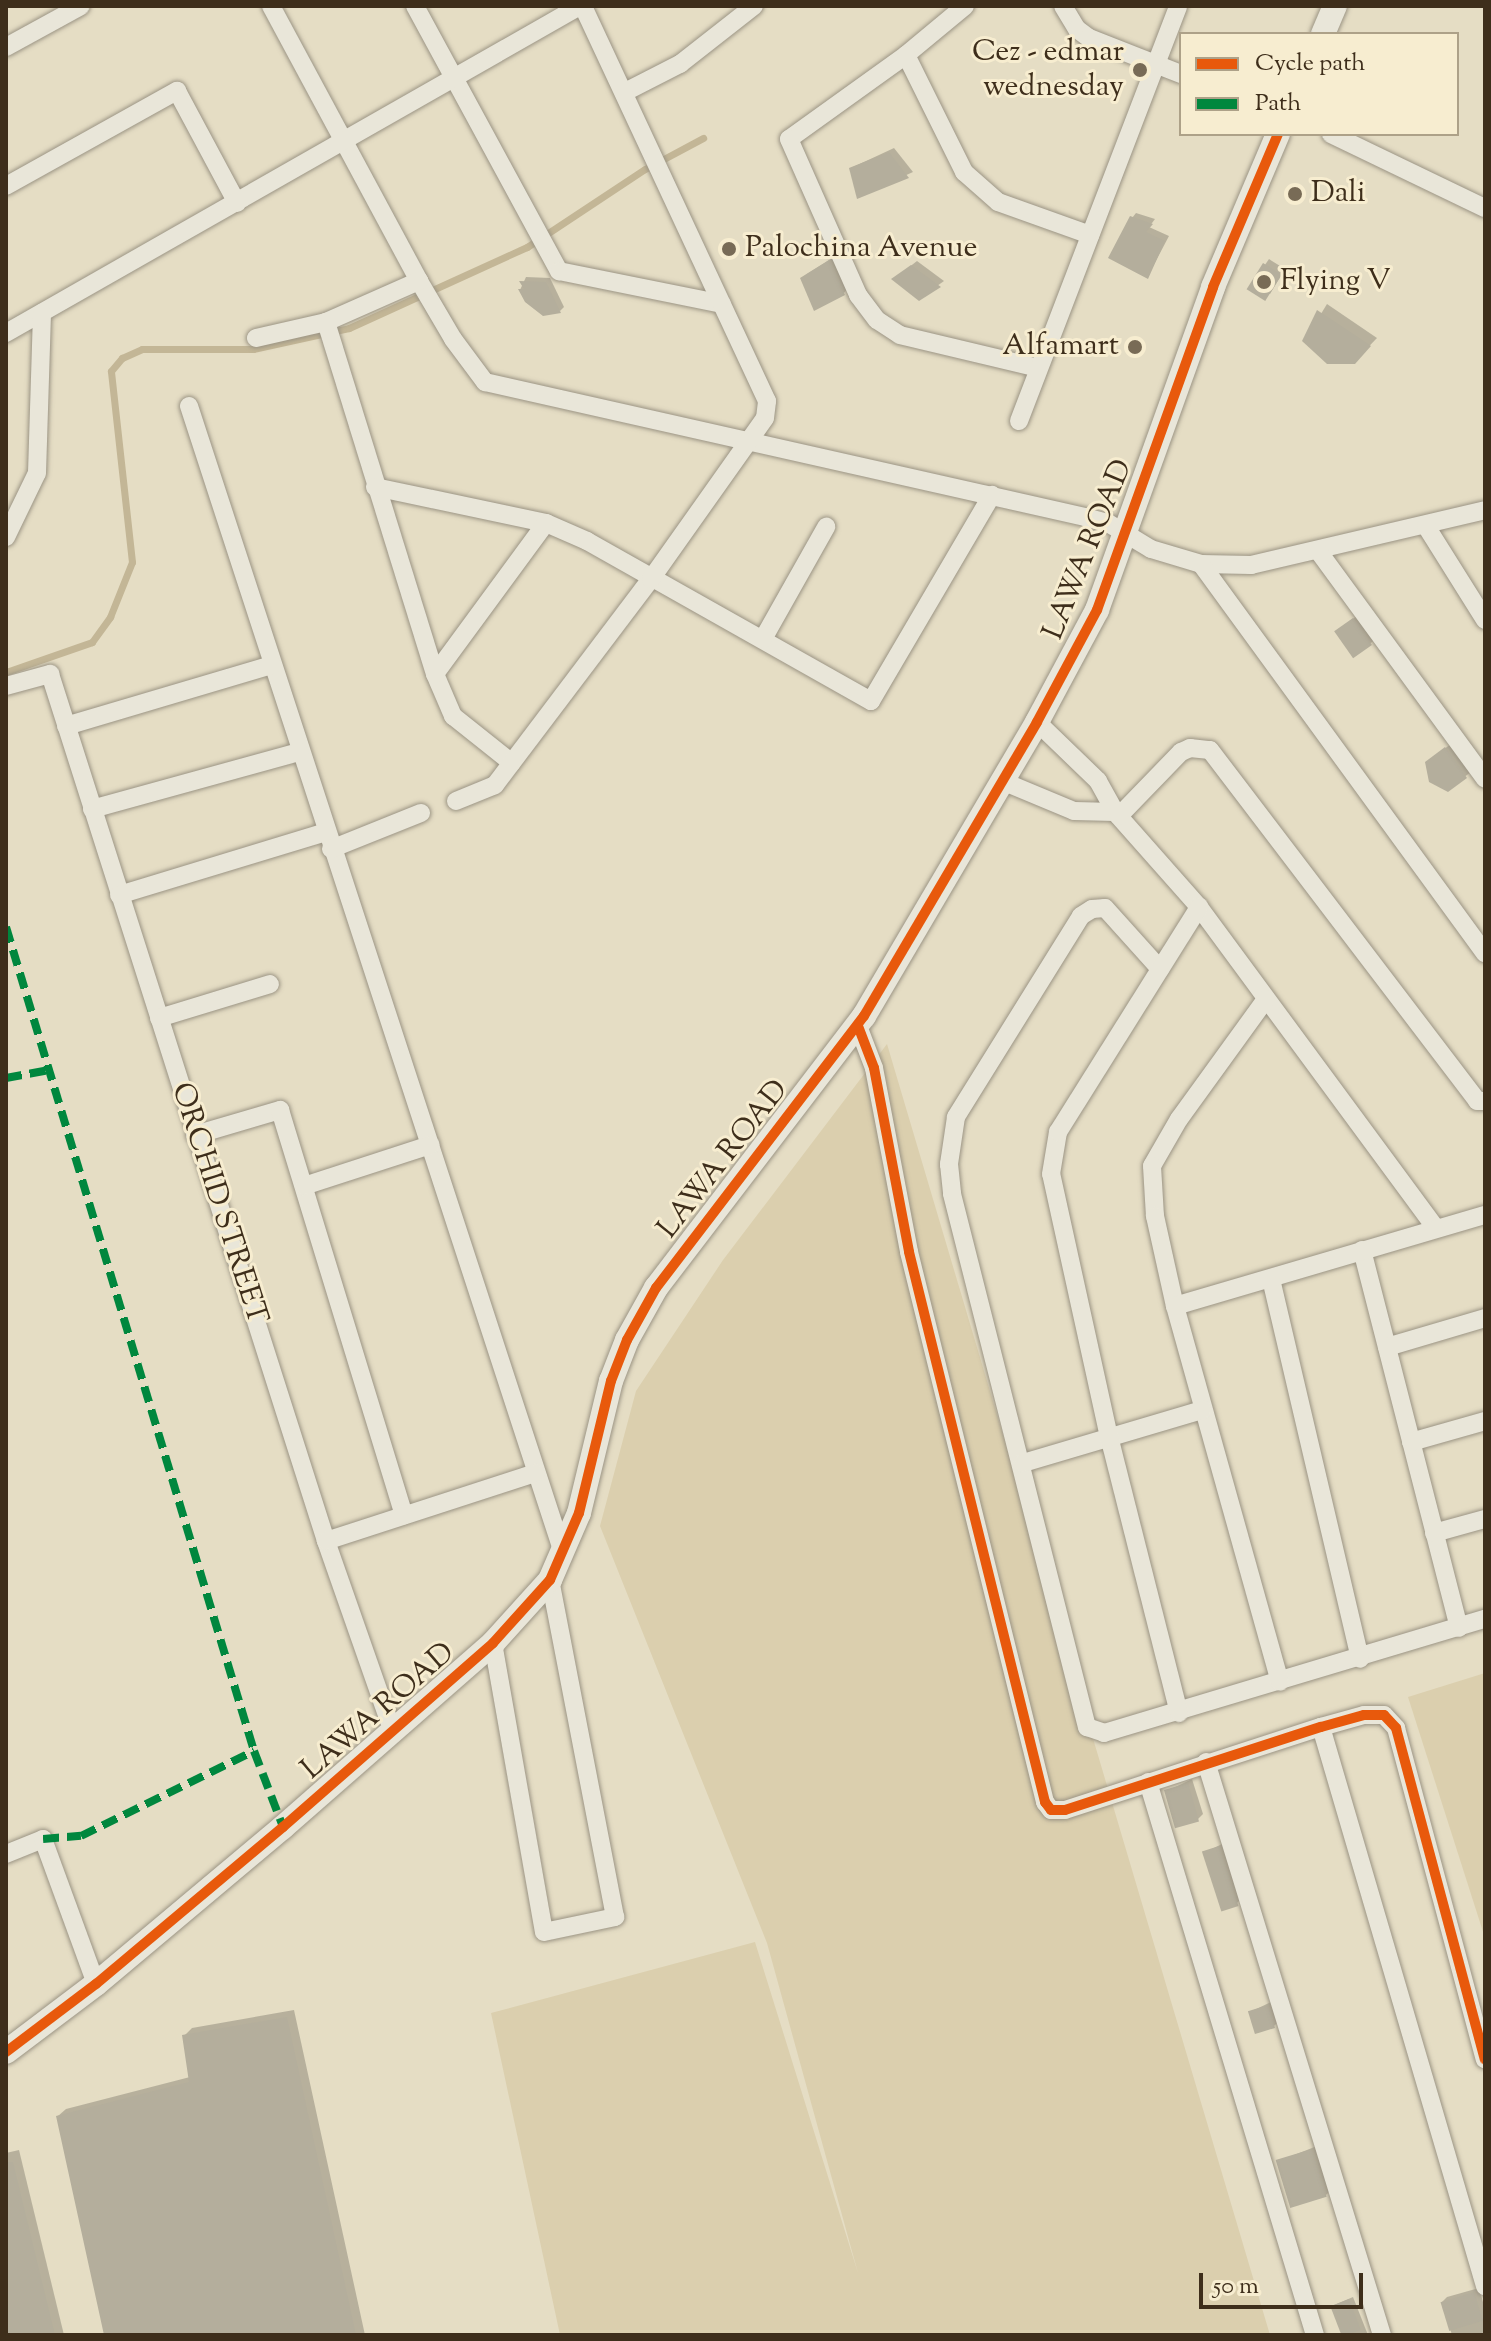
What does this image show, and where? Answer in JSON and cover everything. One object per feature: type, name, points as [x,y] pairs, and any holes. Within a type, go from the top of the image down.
[{"type":"main road","points":[[1324,32],[1335,6]]},
{"type":"main road","name":"LAWA ROAD","points":[[6,2052],[96,1984],[393,1732],[493,1643],[550,1580],[579,1513],[611,1381],[627,1340],[656,1288],[858,1026],[1037,722],[1097,610],[1213,287],[1277,136]]},
{"type":"street","points":[[6,47],[81,6]]},
{"type":"street","points":[[271,6],[419,281],[453,339],[485,382],[1108,523],[1151,549],[1201,564],[1251,565],[1319,552],[1485,510]]},
{"type":"street","points":[[415,6],[559,271],[722,304]]},
{"type":"street","points":[[6,333],[581,6],[625,92],[767,401],[765,418],[651,579],[495,785],[456,801]]},
{"type":"street","points":[[625,92],[680,64],[754,6]]},
{"type":"street","points":[[965,6],[906,55],[789,139],[858,295],[877,320],[900,335],[1038,368]]},
{"type":"street","points":[[1063,6],[1089,38],[1179,73]]},
{"type":"street","points":[[1019,421],[1178,6]]},
{"type":"street","points":[[906,55],[964,172],[998,202],[1090,235]]},
{"type":"street","points":[[6,186],[177,91],[237,203]]},
{"type":"street","points":[[1335,136],[1485,208]]},
{"type":"street","points":[[256,338],[326,322],[419,281]]},
{"type":"street","points":[[6,537],[37,473],[42,313]]},
{"type":"street","points":[[326,322],[435,674],[453,716],[512,763]]},
{"type":"street","points":[[189,406],[299,752],[563,1553]]},
{"type":"street","points":[[375,487],[546,523],[587,541],[871,701],[992,495]]},
{"type":"street","points":[[435,674],[546,523]]},
{"type":"street","points":[[1426,526],[1485,620]]},
{"type":"street","points":[[763,639],[826,527]]},
{"type":"street","points":[[1319,552],[1485,779]]},
{"type":"street","points":[[1201,564],[1485,953]]},
{"type":"street","points":[[66,726],[272,665]]},
{"type":"street","name":"ORCHID STREET","points":[[6,686],[50,674],[326,1541],[393,1732]]},
{"type":"street","points":[[1037,722],[1098,781],[1117,814],[1199,907],[1435,1227]]},
{"type":"street","points":[[1002,781],[1074,811],[1117,814],[1181,752],[1190,748],[1210,750],[1477,1101],[1485,1101]]},
{"type":"street","points":[[92,809],[299,752]]},
{"type":"street","points":[[119,895],[421,813]]},
{"type":"street","points":[[1179,1713],[1109,1437],[1051,1174],[1058,1132],[1199,907]]},
{"type":"street","points":[[1160,969],[1105,908],[1092,909],[1081,916],[956,1117],[949,1164],[952,1194],[1023,1463],[1087,1727],[1104,1733],[1179,1713],[1485,1619]]},
{"type":"street","points":[[159,1018],[270,984]]},
{"type":"street","points":[[1266,999],[1179,1119],[1152,1166],[1155,1216],[1175,1306],[1280,1682]]},
{"type":"street","points":[[858,1026],[874,1068],[909,1252],[1045,1802],[1051,1810],[1065,1810],[1321,1727],[1364,1715],[1384,1715],[1396,1728],[1485,2059]]},
{"type":"street","points":[[195,1135],[280,1110],[404,1515]]},
{"type":"street","points":[[304,1186],[430,1145]]},
{"type":"street","points":[[1175,1306],[1435,1227],[1485,1215]]},
{"type":"street","points":[[1362,1250],[1459,1628]]},
{"type":"street","points":[[1271,1279],[1360,1659]]},
{"type":"street","points":[[1387,1347],[1485,1318]]},
{"type":"street","points":[[1023,1463],[1202,1410]]},
{"type":"street","points":[[1411,1442],[1485,1421]]},
{"type":"street","points":[[326,1541],[535,1473]]},
{"type":"street","points":[[1434,1533],[1485,1519]]},
{"type":"street","points":[[493,1643],[544,1932],[615,1917],[550,1580]]},
{"type":"street","points":[[1321,1727],[1485,2286]]},
{"type":"street","points":[[1206,1762],[1382,2335]]},
{"type":"street","points":[[1148,1782],[1315,2335]]},
{"type":"street","points":[[6,1854],[43,1839],[96,1984]]},
{"type":"shaded area","points":[[887,1044],[1270,2335],[560,2335],[491,2013],[755,1942],[858,2273],[767,1943],[600,1526],[636,1391],[723,1260]]},
{"type":"shaded area","points":[[1485,1673],[1485,1938],[1408,1697]]},
{"type":"building","points":[[889,152],[909,178],[857,199],[849,168]]},
{"type":"building","points":[[1130,216],[1153,224],[1146,232],[1165,241],[1148,279],[1108,258]]},
{"type":"building","points":[[829,260],[845,295],[814,311],[800,278]]},
{"type":"building","name":"Flying V","points":[[1263,263],[1282,275],[1265,301],[1247,289]]},
{"type":"building","points":[[911,265],[941,287],[919,301],[891,279]]},
{"type":"building","points":[[519,281],[546,282],[561,313],[543,316],[525,302],[518,289],[524,289]]},
{"type":"building","points":[[1317,310],[1371,346],[1355,364],[1327,364],[1302,341]]},
{"type":"building","points":[[1353,618],[1372,645],[1353,658],[1334,631]]},
{"type":"building","points":[[1445,747],[1467,778],[1448,792],[1429,782],[1425,762]]},
{"type":"building","points":[[1188,1783],[1199,1821],[1175,1828],[1164,1790]]},
{"type":"building","points":[[1219,1846],[1238,1906],[1221,1911],[1202,1852]]},
{"type":"building","points":[[1268,2005],[1275,2028],[1255,2034],[1248,2011]]},
{"type":"building","points":[[287,2017],[356,2335],[104,2335],[56,2116],[189,2082],[182,2035]]},
{"type":"building","points":[[1312,2149],[1327,2197],[1290,2208],[1276,2160]]},
{"type":"building","points":[[6,2162],[13,2162],[55,2335],[6,2335]]},
{"type":"building","points":[[1474,2292],[1483,2321],[1449,2331],[1441,2302]]},
{"type":"building","points":[[1349,2299],[1361,2330],[1341,2335],[1330,2306]]},
{"type":"waterway","points":[[6,672],[92,642],[110,617],[132,562],[111,371],[122,358],[142,349],[253,349],[349,328],[527,247],[645,169],[703,138]]},
{"type":"marked path","points":[[6,927],[254,1751],[283,1827]]},
{"type":"marked path","points":[[6,1078],[49,1070]]},
{"type":"marked path","points":[[43,1839],[81,1836],[254,1751]]},
{"type":"cycle path","points":[[6,2052],[96,1984],[283,1827],[493,1643],[550,1580],[579,1513],[611,1381],[627,1340],[656,1288],[864,1016],[1037,722],[1097,610],[1213,287],[1277,136]]},
{"type":"cycle path","points":[[858,1026],[874,1068],[909,1252],[1045,1802],[1051,1810],[1065,1810],[1321,1727],[1364,1715],[1384,1715],[1396,1728],[1485,2059]]},
{"type":"place","name":"Cez - edmar wednesday","points":[[1140,70]]},
{"type":"place","name":"Dali","points":[[1295,194]]},
{"type":"place","name":"Palochina Avenue","points":[[729,249]]},
{"type":"place","name":"Flying V","points":[[1264,282]]},
{"type":"place","name":"Alfamart","points":[[1135,347]]}]
